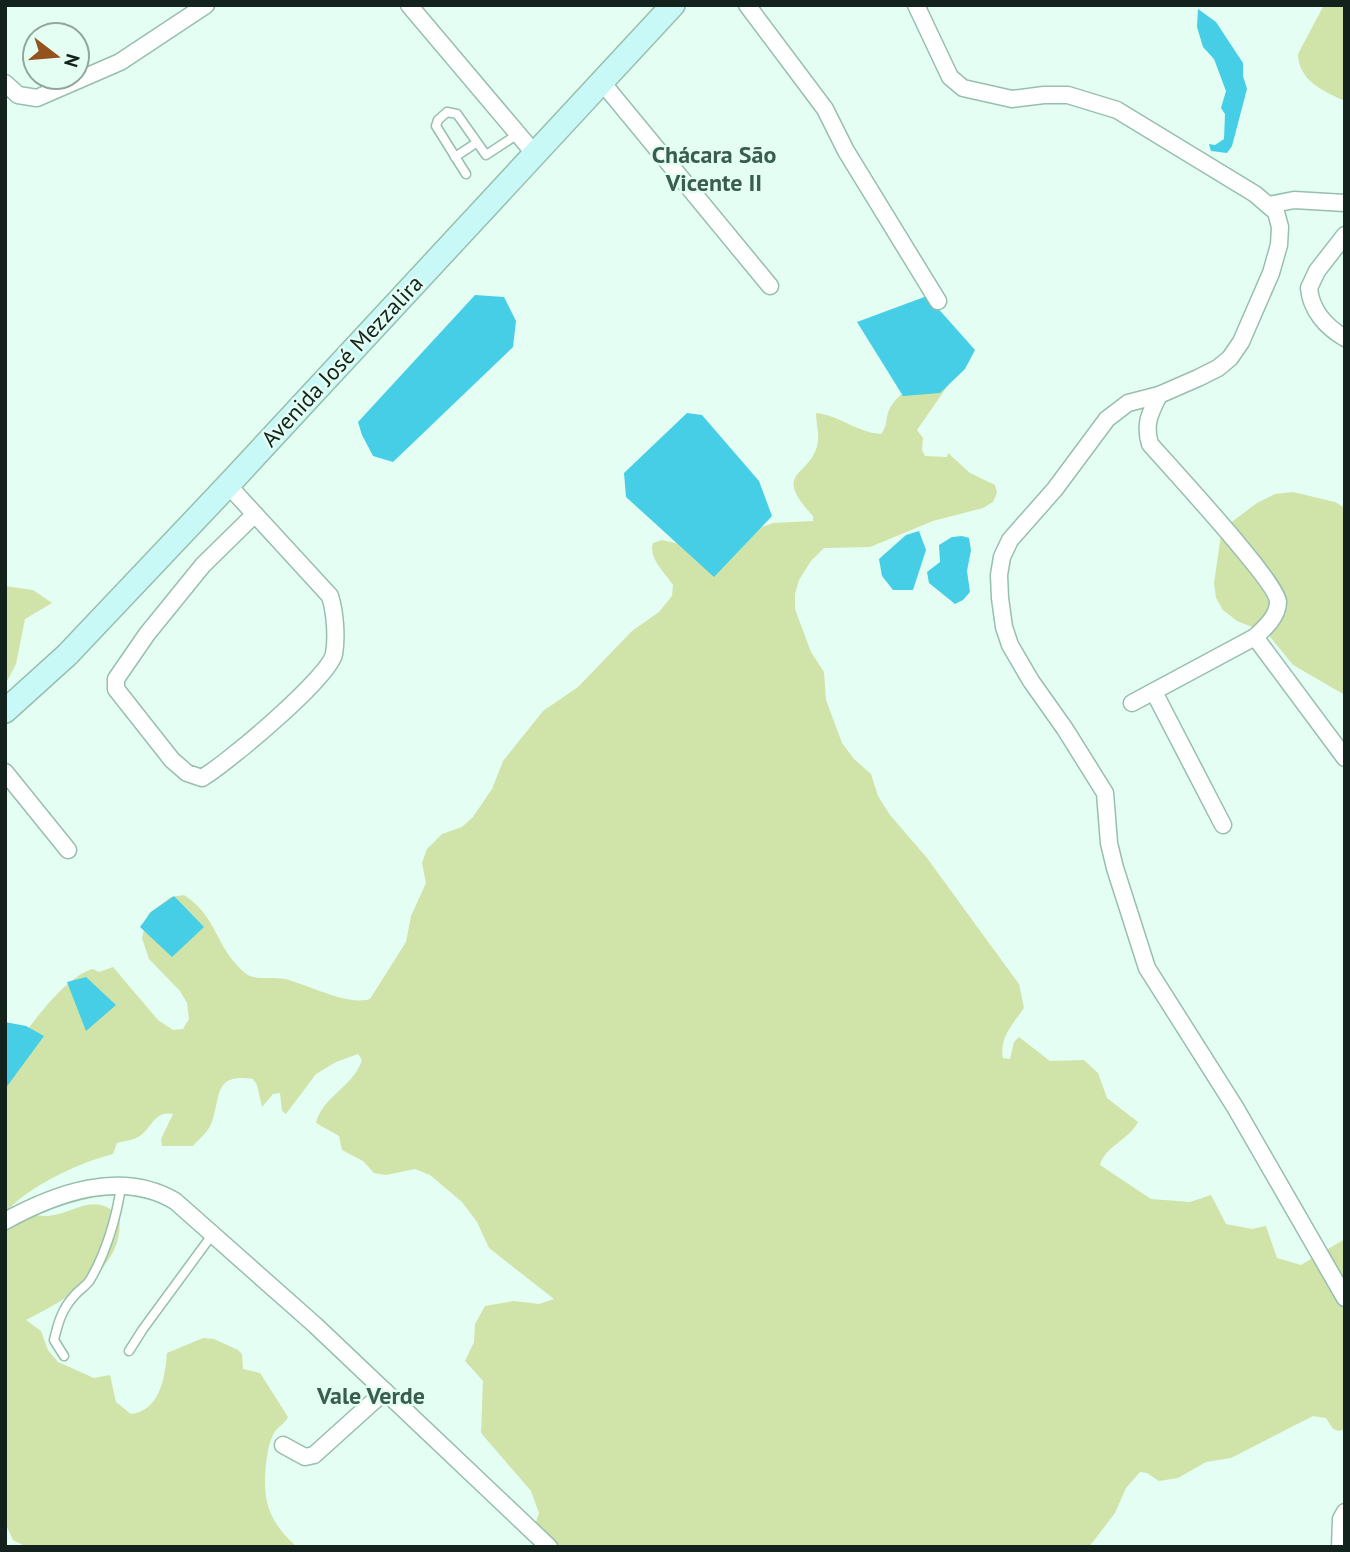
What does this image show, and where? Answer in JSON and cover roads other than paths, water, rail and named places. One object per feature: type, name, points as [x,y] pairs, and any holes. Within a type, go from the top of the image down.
[{"type":"main road","name":"Avenida José Mezzalira","points":[[5,711],[67,655],[674,5]]},
{"type":"street","points":[[5,83],[18,95],[37,98],[120,62],[206,5]]},
{"type":"street","points":[[409,5],[534,153]]},
{"type":"street","points":[[747,5],[825,109],[846,151],[938,301]]},
{"type":"street","points":[[916,5],[950,77],[962,88],[1012,99],[1068,95],[1117,110],[1167,139],[1276,212],[1280,227],[1279,246],[1271,273],[1241,342],[1230,358],[1218,368],[1159,395],[1128,403],[1107,419],[1055,489],[1010,540],[1002,557],[999,575],[1004,627],[1010,645],[1105,793],[1109,843],[1147,968],[1235,1107],[1345,1298]]},
{"type":"street","points":[[601,81],[770,286]]},
{"type":"street","points":[[1269,205],[1294,200],[1345,203]]},
{"type":"street","points":[[1345,235],[1317,271],[1309,288],[1315,311],[1329,328],[1345,338]]},
{"type":"street","points":[[1132,703],[1255,637],[1274,615],[1278,605],[1277,596],[1259,568],[1150,444],[1147,421],[1159,395]]},
{"type":"street","points":[[228,485],[255,514],[330,596],[334,609],[334,655],[327,669],[281,713],[215,771],[202,778],[187,773],[172,760],[116,689],[116,680],[147,634],[203,565],[255,514]]},
{"type":"street","points":[[1255,637],[1345,758]]},
{"type":"street","points":[[1154,692],[1223,825]]},
{"type":"street","points":[[5,772],[68,850]]},
{"type":"street","points":[[5,1221],[80,1190],[104,1185],[150,1189],[175,1201],[315,1325],[550,1547]]},
{"type":"street","points":[[282,1445],[305,1457],[314,1455],[385,1391]]},
{"type":"street","points":[[1340,1547],[1341,1519],[1345,1512]]},
{"type":"lane","points":[[466,174],[436,126],[438,120],[447,112],[457,114],[486,155],[518,134]]},
{"type":"lane","points":[[455,157],[476,143]]},
{"type":"lane","points":[[64,1356],[54,1340],[59,1318],[74,1296],[88,1283],[97,1265],[119,1203],[121,1186]]},
{"type":"lane","points":[[129,1351],[212,1235]]},
{"type":"water","points":[[1198,9],[1216,22],[1243,63],[1247,89],[1232,146],[1227,153],[1211,151],[1209,144],[1215,145],[1224,139],[1225,114],[1221,108],[1226,91],[1214,59],[1203,47],[1197,27]]},
{"type":"water","points":[[475,295],[504,297],[516,321],[513,347],[393,462],[373,456],[358,422]]},
{"type":"water","points":[[927,296],[975,350],[965,369],[940,393],[903,396],[857,322]]},
{"type":"water","points":[[687,413],[702,415],[759,481],[772,516],[714,577],[626,497],[624,473]]},
{"type":"water","points":[[919,531],[926,550],[913,590],[893,590],[882,576],[879,559],[906,535]]},
{"type":"water","points":[[952,537],[969,538],[971,550],[967,571],[970,592],[955,604],[929,583],[927,572],[940,562],[939,545]]},
{"type":"water","points":[[174,896],[204,927],[172,957],[140,927],[151,912]]},
{"type":"water","points":[[86,977],[116,1005],[86,1031],[67,982]]},
{"type":"water","points":[[5,1022],[26,1026],[44,1036],[5,1089]]},
{"type":"district","name":"Chácara São Vicente II","points":[[714,169]]},
{"type":"district","name":"Vale Verde","points":[[371,1396]]}]
